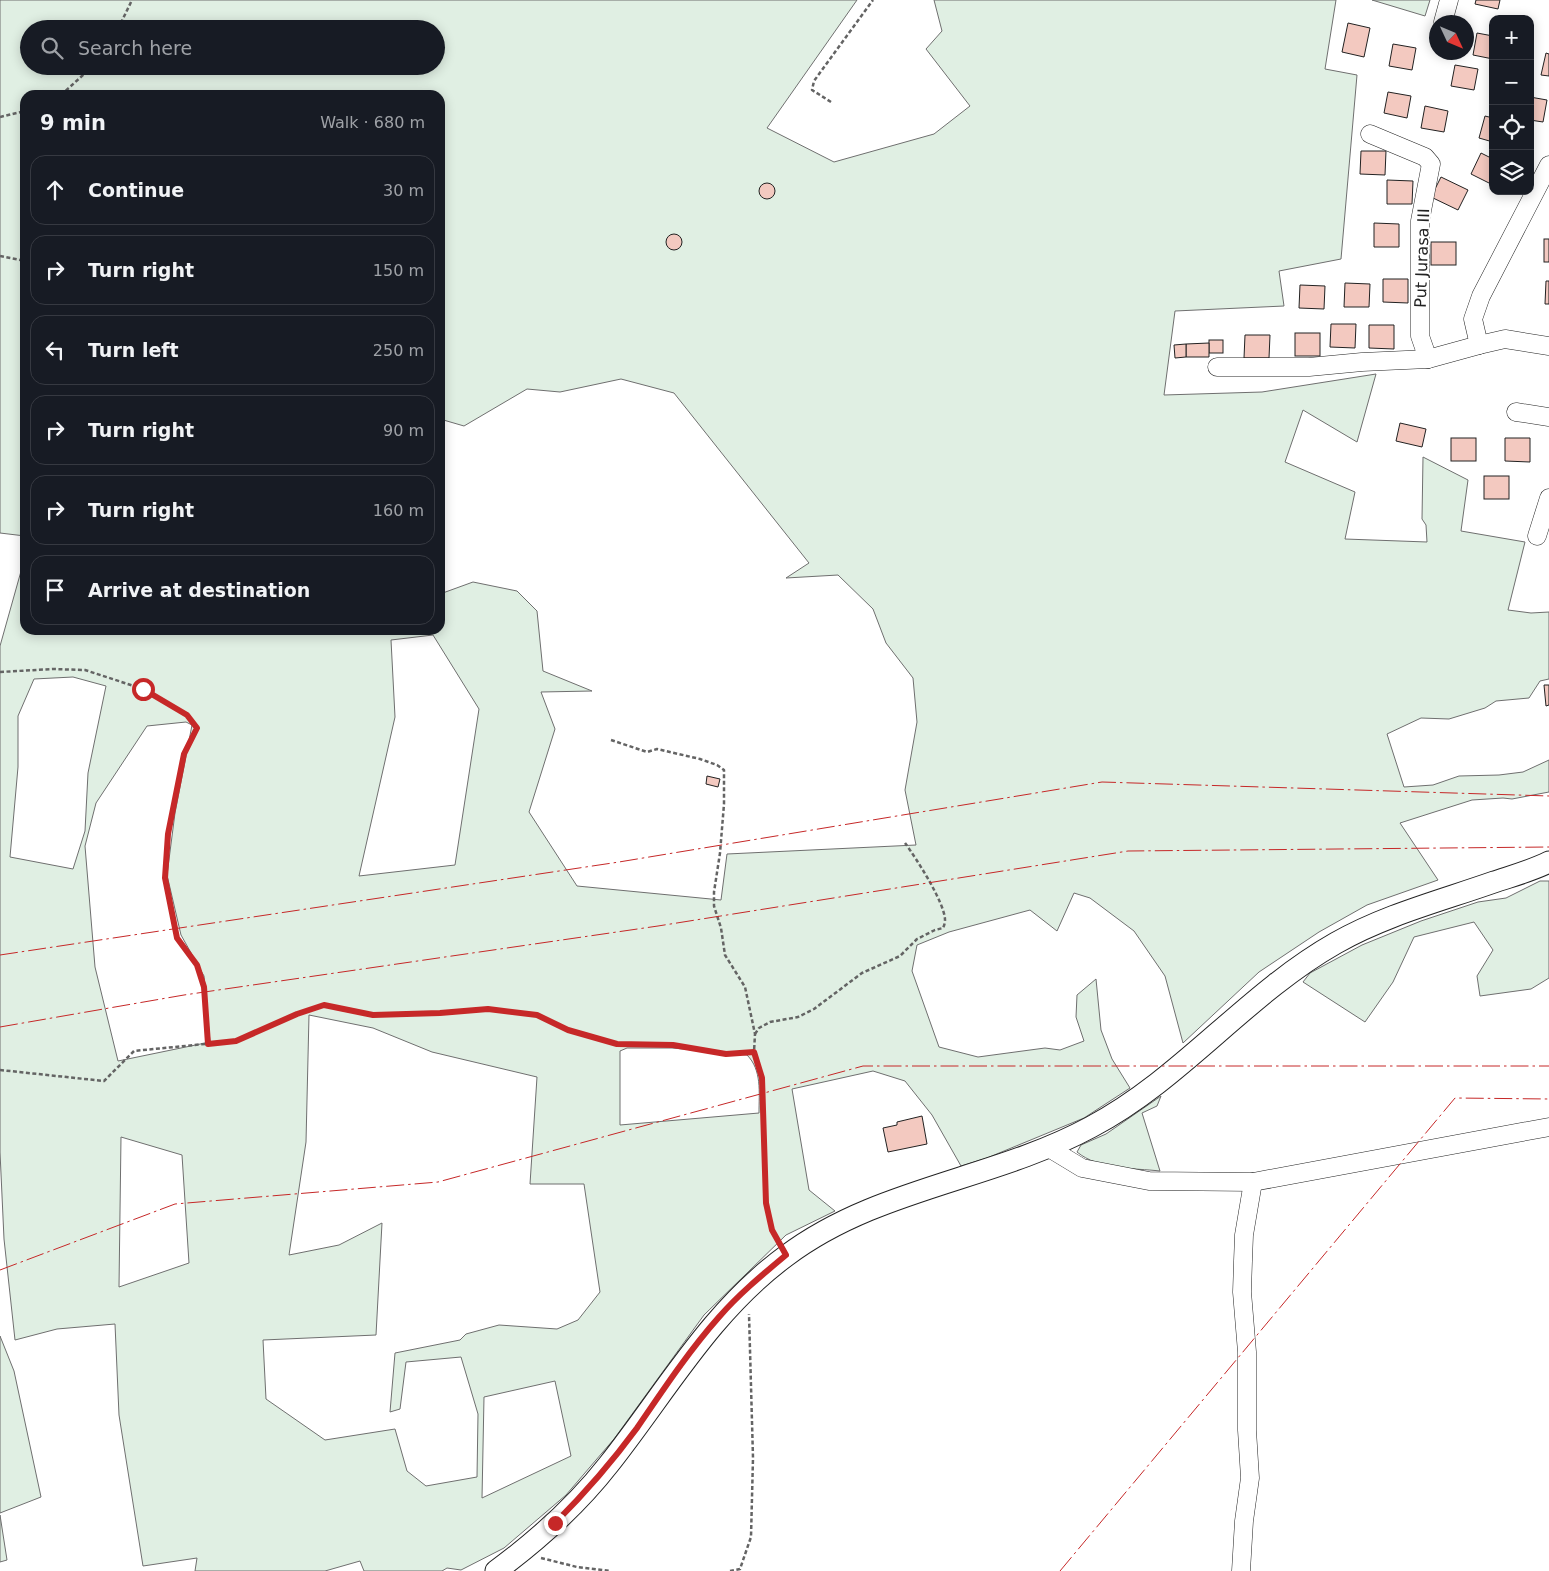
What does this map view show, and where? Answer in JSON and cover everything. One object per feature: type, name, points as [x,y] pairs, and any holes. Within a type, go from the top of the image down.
[{"type":"main road","points":[[496,1571],[526,1549],[582,1496],[636,1429],[692,1350],[719,1317],[748,1288],[786,1255],[828,1228],[871,1208],[1049,1148],[1092,1127],[1136,1100],[1189,1058],[1283,978],[1335,944],[1385,919],[1522,873],[1549,862]]},
{"type":"street","points":[[1445,15],[1449,0]]},
{"type":"street","name":"Put Jurasa III","points":[[1370,134],[1425,157],[1431,164],[1420,221],[1420,336],[1428,359]]},
{"type":"street","points":[[1479,345],[1473,319],[1481,296],[1549,165]]},
{"type":"street","points":[[1217,367],[1309,368],[1362,362],[1428,359],[1505,338],[1549,346]]},
{"type":"street","points":[[1516,412],[1549,417]]},
{"type":"street","points":[[1537,536],[1549,498]]},
{"type":"street","points":[[1049,1148],[1082,1168],[1149,1181],[1253,1182],[1549,1127]]},
{"type":"street","points":[[1240,1571],[1250,1478],[1247,1430],[1247,1352],[1242,1292],[1243,1261],[1244,1234],[1253,1182]]},
{"type":"path","points":[[122,20],[132,0]]},
{"type":"path","points":[[831,102],[812,90],[814,81],[872,0]]},
{"type":"path","points":[[67,90],[83,75]]},
{"type":"path","points":[[0,117],[20,112]]},
{"type":"path","points":[[0,256],[20,260]]},
{"type":"path","points":[[0,672],[52,669],[85,670],[143,689],[187,715],[197,728],[184,754],[168,834],[165,878],[177,938],[197,965],[204,987],[208,1044]]},
{"type":"path","points":[[611,740],[646,752],[657,749],[700,759],[717,765],[724,770],[724,804],[714,906],[721,928],[725,955],[745,987],[755,1034],[754,1052],[762,1078],[766,1203],[772,1230],[786,1255]]},
{"type":"path","points":[[755,1034],[759,1028],[770,1022],[798,1017],[814,1009],[862,973],[900,956],[917,939],[943,928],[945,920],[935,893],[918,860],[906,843]]},
{"type":"path","points":[[0,1070],[104,1081],[134,1051],[236,1041],[297,1014],[324,1005],[373,1015],[488,1009],[537,1015],[568,1030],[617,1044],[673,1045],[726,1054],[754,1052]]},
{"type":"path","points":[[730,1571],[740,1569],[751,1537],[753,1458],[748,1288]]},
{"type":"path","points":[[526,1549],[542,1559],[577,1567],[611,1571]]},
{"type":"green space","points":[[0,0],[857,0],[767,128],[834,162],[934,134],[970,106],[926,49],[942,31],[934,0],[1336,0],[1325,69],[1357,75],[1341,259],[1279,271],[1284,306],[1175,311],[1164,395],[1262,392],[1376,374],[1357,442],[1303,410],[1285,462],[1355,492],[1345,539],[1427,542],[1426,525],[1422,519],[1423,457],[1468,480],[1461,531],[1525,542],[1508,610],[1531,613],[1549,612],[1549,679],[1540,681],[1529,698],[1496,701],[1485,708],[1449,719],[1421,718],[1387,734],[1404,787],[1433,785],[1459,776],[1523,772],[1549,760],[1549,792],[1512,799],[1472,800],[1400,823],[1438,880],[1367,905],[1319,932],[1259,972],[1183,1043],[1165,976],[1134,931],[1090,898],[1074,893],[1057,931],[1030,910],[949,932],[917,945],[912,971],[939,1047],[978,1057],[1045,1048],[1060,1050],[1084,1041],[1076,1017],[1077,995],[1096,979],[1101,1030],[1112,1059],[1130,1088],[1084,1118],[987,1158],[961,1166],[932,1115],[905,1081],[873,1071],[792,1089],[809,1190],[835,1211],[786,1235],[704,1315],[614,1439],[566,1495],[504,1548],[461,1570],[447,1568],[442,1571],[364,1571],[360,1561],[325,1571],[195,1571],[197,1558],[143,1566],[119,1415],[115,1324],[57,1329],[15,1340],[4,1239],[0,1152],[0,646],[20,575],[20,635],[433,635],[445,635],[445,592],[473,582],[517,591],[537,611],[543,671],[592,691],[541,692],[555,729],[529,812],[577,886],[721,900],[727,854],[916,845],[905,790],[917,722],[913,678],[886,643],[873,609],[838,575],[786,578],[809,563],[674,393],[621,379],[560,392],[527,389],[464,426],[445,420],[445,90],[20,90],[20,535],[0,533]],"holes":[[[433,635],[479,709],[455,865],[359,876],[395,717],[391,640]],[[73,677],[106,686],[88,773],[85,831],[73,869],[10,857],[18,767],[18,716],[34,679]],[[186,722],[192,725],[175,813],[167,875],[181,935],[204,976],[210,1042],[118,1061],[95,967],[85,846],[96,803],[147,726]],[[309,1015],[373,1028],[432,1052],[537,1077],[530,1184],[584,1184],[600,1292],[578,1320],[557,1329],[499,1325],[466,1334],[460,1340],[395,1353],[390,1412],[400,1409],[406,1362],[461,1357],[478,1414],[477,1477],[426,1486],[407,1471],[395,1429],[325,1440],[266,1399],[263,1340],[376,1335],[382,1223],[339,1245],[289,1255],[306,1142]],[[627,1048],[672,1048],[747,1055],[755,1067],[759,1082],[759,1113],[620,1125],[620,1051]],[[121,1137],[182,1155],[189,1263],[119,1287]],[[555,1381],[571,1456],[482,1498],[484,1397]]]},
{"type":"green space","points":[[1372,0],[1430,0],[1425,16]]},
{"type":"green space","points":[[1540,881],[1549,881],[1549,978],[1531,989],[1480,996],[1477,976],[1493,950],[1474,922],[1414,937],[1393,982],[1365,1022],[1303,982],[1310,973],[1362,945],[1421,921],[1478,902],[1506,898]]},
{"type":"green space","points":[[1161,1096],[1157,1106],[1142,1113],[1160,1171],[1106,1165],[1086,1158],[1077,1152],[1081,1145],[1106,1134]]},
{"type":"green space","points":[[0,1336],[14,1371],[41,1497],[0,1513]]},
{"type":"green space","points":[[0,1515],[7,1560],[0,1562]]},
{"type":"building","points":[[1476,0],[1500,0],[1498,9],[1475,4]]},
{"type":"building","points":[[1348,23],[1370,28],[1364,57],[1342,52]]},
{"type":"building","points":[[1477,33],[1489,35],[1489,58],[1474,55]]},
{"type":"building","points":[[1393,44],[1416,48],[1412,70],[1389,66]]},
{"type":"building","points":[[1546,53],[1549,54],[1549,76],[1541,75]]},
{"type":"building","points":[[1455,65],[1478,69],[1474,90],[1451,86]]},
{"type":"building","points":[[1388,92],[1411,96],[1407,118],[1384,113]]},
{"type":"building","points":[[1534,98],[1547,100],[1543,122],[1534,121]]},
{"type":"building","points":[[1425,106],[1448,111],[1444,132],[1421,128]]},
{"type":"building","points":[[1485,116],[1489,117],[1489,141],[1479,138]]},
{"type":"building","points":[[1361,151],[1386,151],[1385,175],[1360,174]]},
{"type":"building","points":[[1481,153],[1489,157],[1489,183],[1471,174]]},
{"type":"building","points":[[1441,177],[1468,190],[1458,210],[1431,197]]},
{"type":"building","points":[[1387,180],[1413,181],[1412,204],[1387,204]]},
{"type":"building","points":[[764,183],[770,183],[775,188],[773,197],[764,199],[759,194],[759,188]]},
{"type":"building","points":[[1374,223],[1399,224],[1399,247],[1374,247]]},
{"type":"building","points":[[671,234],[677,234],[682,239],[680,248],[671,250],[666,245],[666,239]]},
{"type":"building","points":[[1544,239],[1549,239],[1549,262],[1544,262]]},
{"type":"building","points":[[1431,242],[1456,242],[1456,265],[1431,265]]},
{"type":"building","points":[[1383,279],[1408,279],[1408,303],[1383,302]]},
{"type":"building","points":[[1546,281],[1549,281],[1549,304],[1545,304]]},
{"type":"building","points":[[1345,283],[1370,284],[1369,307],[1344,307]]},
{"type":"building","points":[[1300,285],[1325,286],[1324,309],[1299,308]]},
{"type":"building","points":[[1331,324],[1356,324],[1355,348],[1330,347]]},
{"type":"building","points":[[1369,325],[1394,325],[1394,349],[1369,348]]},
{"type":"building","points":[[1295,333],[1320,333],[1320,356],[1295,356]]},
{"type":"building","points":[[1245,335],[1270,335],[1269,358],[1244,358]]},
{"type":"building","points":[[1209,340],[1223,340],[1223,353],[1209,353]]},
{"type":"building","points":[[1209,343],[1209,357],[1186,357],[1186,344]]},
{"type":"building","points":[[1186,344],[1186,357],[1175,358],[1174,345]]},
{"type":"building","points":[[1400,423],[1426,429],[1422,447],[1396,441]]},
{"type":"building","points":[[1451,438],[1476,438],[1476,461],[1451,461]]},
{"type":"building","points":[[1505,438],[1530,438],[1530,462],[1505,461]]},
{"type":"building","points":[[1484,476],[1509,476],[1509,499],[1484,499]]},
{"type":"building","points":[[1544,685],[1549,685],[1549,705],[1546,706]]},
{"type":"building","points":[[707,776],[720,779],[718,787],[706,784]]},
{"type":"building","points":[[922,1116],[927,1144],[888,1152],[883,1128],[897,1125],[897,1122]]},
{"type":"power","points":[[0,955],[619,862],[1102,782],[1549,796]]},
{"type":"power","points":[[0,1027],[184,995],[658,926],[1128,851],[1549,847]]},
{"type":"power","points":[[0,1270],[175,1204],[438,1182],[863,1066],[1549,1066]]},
{"type":"power","points":[[1060,1571],[1455,1098],[1549,1099]]},
{"type":"route","points":[[143,689],[187,715],[197,728],[184,754],[168,834],[165,878],[177,938],[197,965],[204,987],[208,1044],[236,1041],[297,1014],[324,1005],[373,1015],[488,1009],[537,1015],[568,1030],[617,1044],[673,1045],[726,1054],[754,1052],[762,1078],[766,1203],[772,1230],[786,1255],[748,1288],[719,1317],[692,1350],[608,1466],[555,1523]]}]
